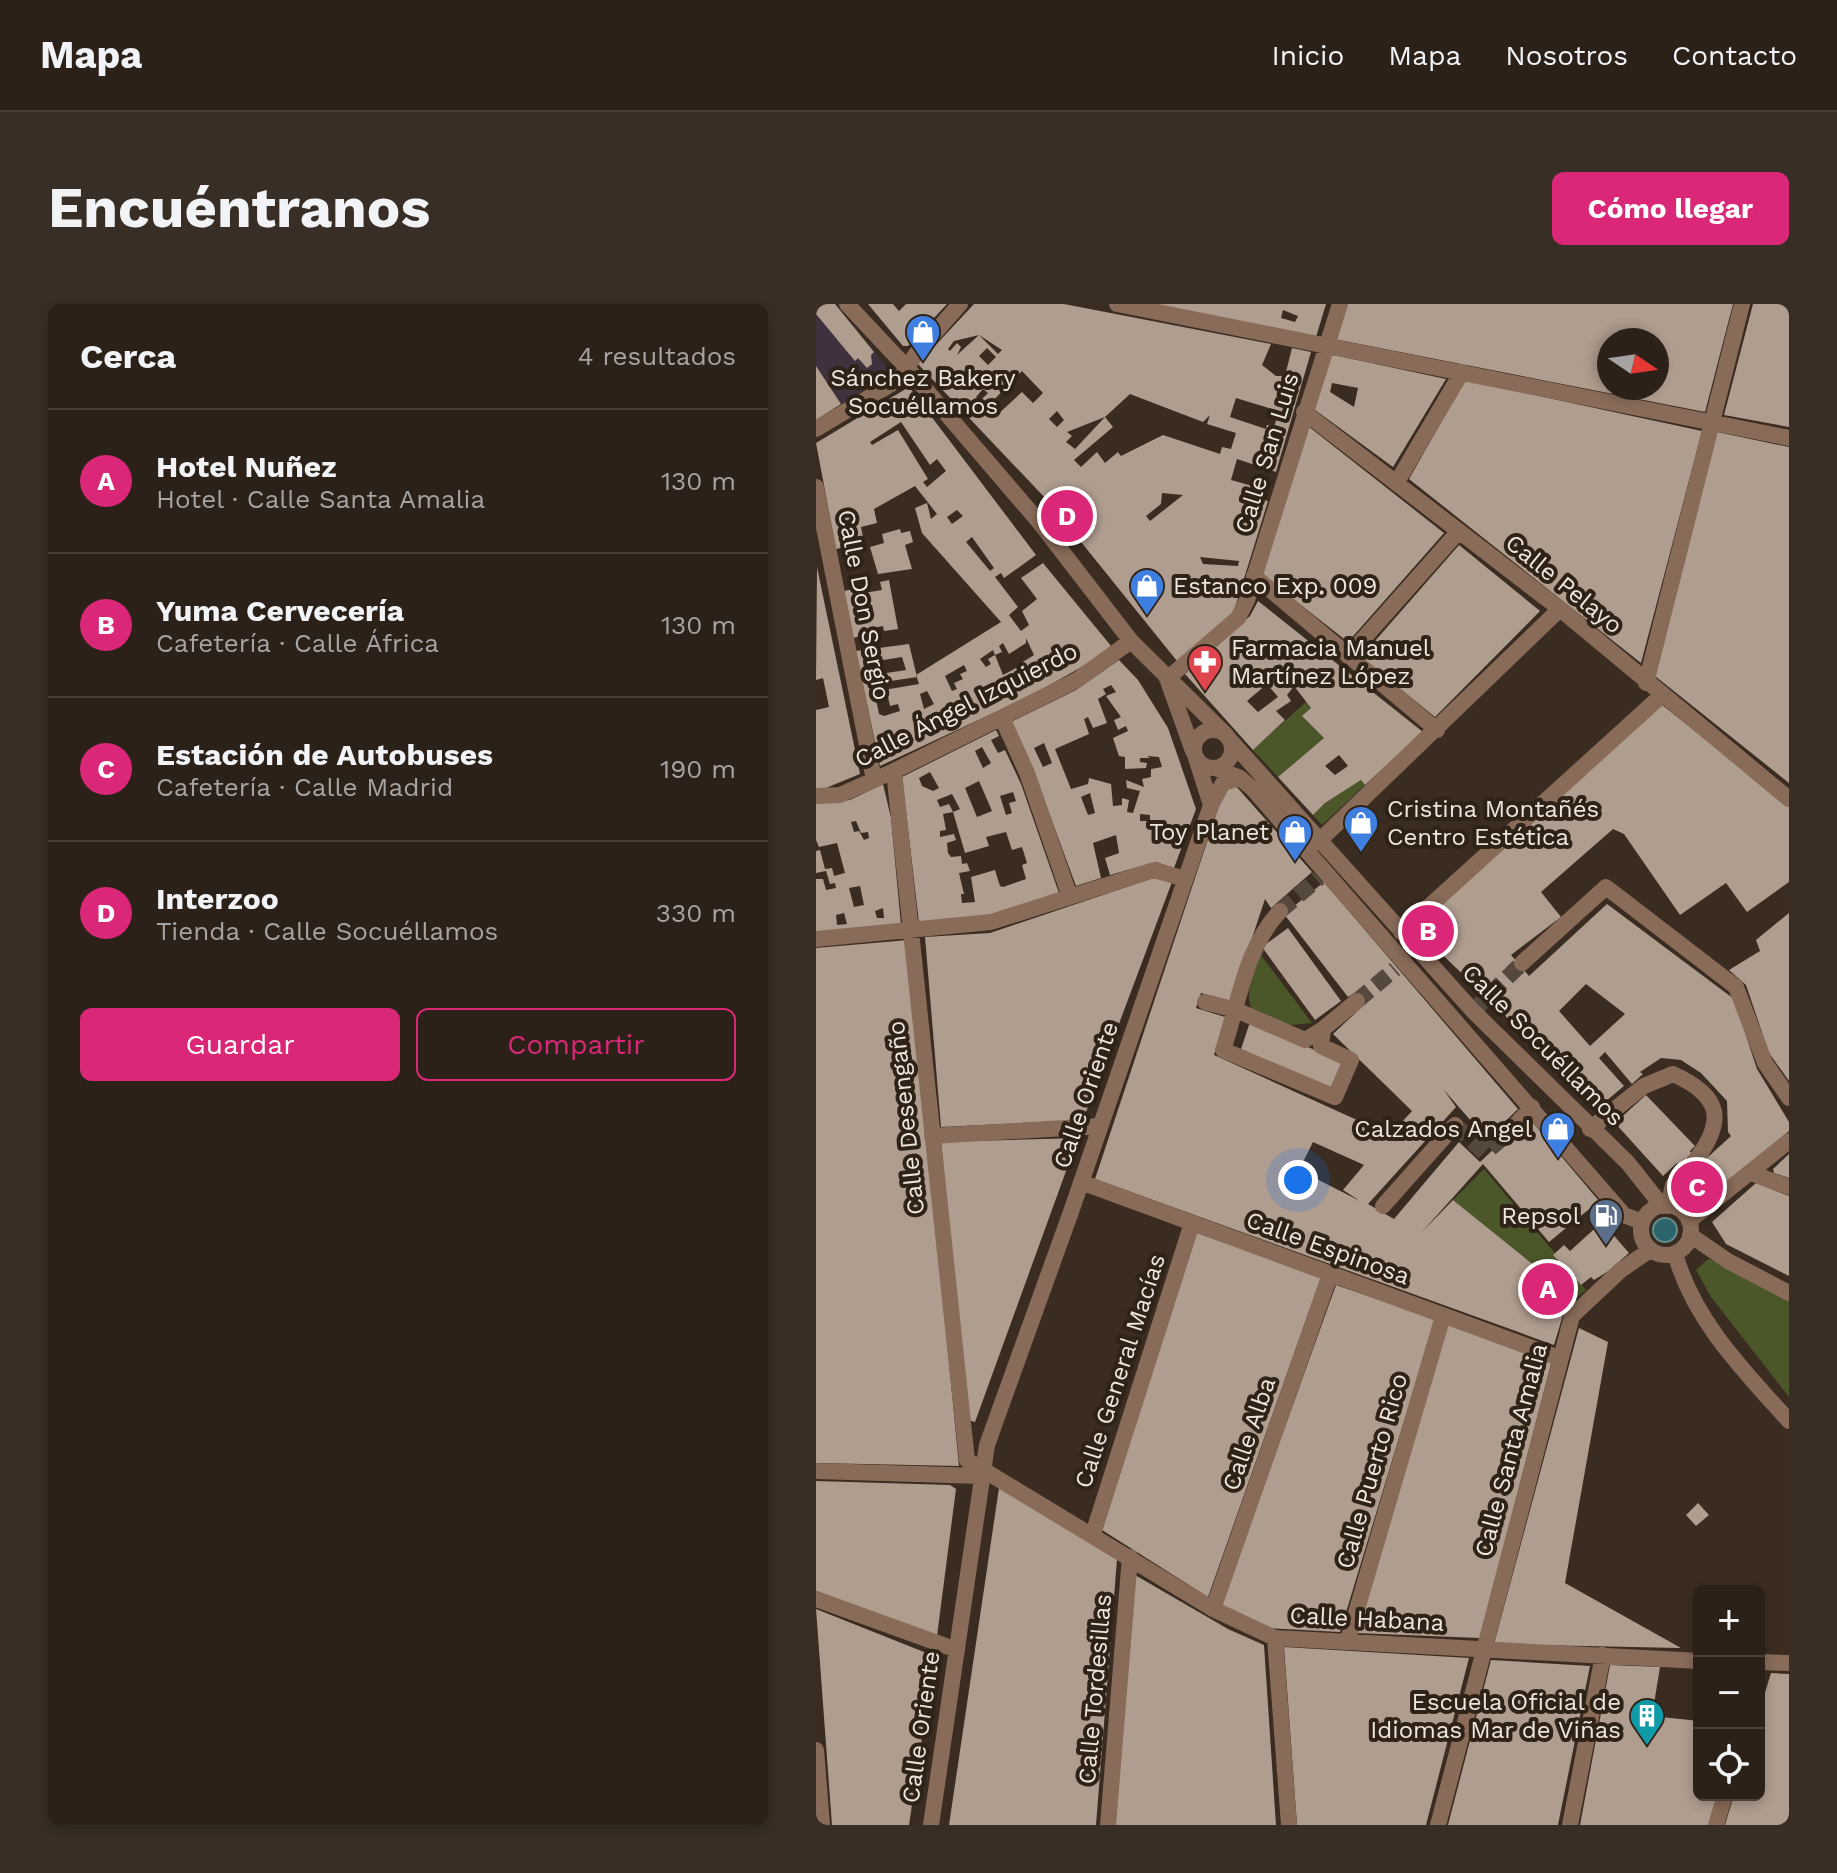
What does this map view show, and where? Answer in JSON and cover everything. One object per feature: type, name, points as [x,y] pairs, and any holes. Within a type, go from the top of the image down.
[{"type":"street","name":"Calle Socuéllamos","points":[[847,304],[908,369],[1040,523],[1131,641],[1228,738],[1401,932],[1590,1129],[1628,1163],[1665,1206],[1679,1209],[1684,1240],[1789,1293]]},
{"type":"street","points":[[816,429],[898,380],[916,354],[960,304]]},
{"type":"street","points":[[1117,304],[1789,438]]},
{"type":"street","name":"Calle San Luis","points":[[1167,679],[1238,618],[1340,304]]},
{"type":"street","points":[[1646,683],[1742,304]]},
{"type":"street","points":[[1397,482],[1462,372]]},
{"type":"street","name":"Calle Pelayo","points":[[1304,412],[1560,609],[1661,696],[1789,799]]},
{"type":"street","name":"Calle Don Sergio","points":[[816,487],[874,780]]},
{"type":"street","points":[[1348,656],[1459,531]]},
{"type":"street","points":[[1254,576],[1437,730]]},
{"type":"street","points":[[1318,842],[1560,609]]},
{"type":"street","name":"Calle Ángel Izquierdo","points":[[816,796],[840,795],[1002,718],[1077,680],[1131,641]]},
{"type":"street","name":"Calle Socuéllamos","points":[[1167,679],[1194,754]]},
{"type":"street","points":[[1401,932],[1661,696]]},
{"type":"street","points":[[1002,718],[1027,773],[1070,897]]},
{"type":"street","points":[[1194,754],[1204,766],[1216,768],[1230,757],[1228,738],[1216,730],[1205,731],[1196,739],[1194,754],[1211,805]]},
{"type":"street","name":"Calle Socuéllamos","points":[[1216,768],[1240,778],[1400,965],[1532,1107],[1624,1215],[1642,1222]]},
{"type":"street","name":"Calle Desengaño","points":[[894,771],[932,1136],[974,1462]]},
{"type":"street","points":[[1211,805],[1223,783],[1240,778]]},
{"type":"street","name":"Calle Oriente","points":[[931,1825],[957,1650],[974,1462],[987,1445],[1211,805]]},
{"type":"street","points":[[816,939],[991,922],[1154,870],[1185,879]]},
{"type":"street","points":[[1522,963],[1606,887],[1736,987],[1765,1063],[1789,1098]]},
{"type":"street","points":[[1280,911],[1259,938],[1223,1050],[1335,1097],[1351,1060],[1321,1046],[1323,1029]]},
{"type":"street","points":[[1205,1002],[1236,1010],[1305,1040],[1357,1001]]},
{"type":"street","points":[[1590,1129],[1644,1086],[1673,1074],[1706,1093],[1716,1111],[1714,1131],[1694,1162]]},
{"type":"street","points":[[1506,1135],[1532,1107]]},
{"type":"street","points":[[1383,1206],[1455,1125]]},
{"type":"street","points":[[932,1136],[1099,1126]]},
{"type":"street","points":[[1681,1175],[1673,1185],[1665,1206],[1652,1210],[1642,1222],[1642,1237],[1650,1250],[1658,1254],[1684,1240],[1751,1173],[1789,1141]]},
{"type":"street","points":[[1751,1173],[1789,1187]]},
{"type":"street","name":"Calle Espinosa","points":[[1081,1182],[1559,1358]]},
{"type":"street","name":"Calle General Macías","points":[[1093,1534],[1192,1223]]},
{"type":"street","points":[[1684,1240],[1695,1306],[1745,1372],[1789,1421]]},
{"type":"street","name":"Calle Santa Amalia","points":[[1438,1825],[1572,1316],[1621,1270],[1650,1250]]},
{"type":"street","name":"Calle Alba","points":[[1213,1609],[1330,1275]]},
{"type":"street","name":"Calle Puerto Rico","points":[[1348,1640],[1443,1316]]},
{"type":"street","points":[[816,1471],[974,1462]]},
{"type":"street","name":"Calle Habana","points":[[974,1462],[1213,1609],[1275,1638],[1693,1661]]},
{"type":"street","name":"Calle Tordesillas","points":[[1108,1825],[1130,1557]]},
{"type":"street","points":[[816,1599],[957,1650]]},
{"type":"street","points":[[1275,1638],[1289,1825]]},
{"type":"street","points":[[1570,1825],[1603,1655]]},
{"type":"street","points":[[1765,1662],[1789,1663]]},
{"type":"street","points":[[816,1750],[822,1825]]},
{"type":"street","points":[[1716,1825],[1723,1801]]},
{"type":"shaded area","points":[[816,304],[835,304],[892,373],[841,404],[816,366]]},
{"type":"green space","points":[[1306,702],[1311,708],[1303,716],[1324,738],[1278,777],[1253,750]]},
{"type":"green space","points":[[1361,780],[1365,785],[1322,825],[1313,815],[1325,803]]},
{"type":"green space","points":[[1260,954],[1312,1023],[1291,1025],[1253,1012],[1249,991]]},
{"type":"green space","points":[[1484,1169],[1586,1290],[1576,1299],[1453,1200]]},
{"type":"green space","points":[[1708,1259],[1729,1263],[1789,1296],[1789,1397],[1711,1297],[1696,1270]]},
{"type":"water","points":[[1665,1218],[1674,1221],[1677,1230],[1674,1239],[1665,1242],[1656,1239],[1653,1230],[1656,1221]]},
{"type":"building","points":[[816,304],[835,304],[874,352],[871,355],[872,364],[867,368],[858,358],[855,361],[816,314]]},
{"type":"building","points":[[868,304],[893,304],[899,311],[906,304],[947,304],[908,346],[903,346]]},
{"type":"building","points":[[974,304],[1064,304],[1271,344],[1262,365],[1276,376],[1285,376],[1292,348],[1311,352],[1276,472],[1237,459],[1231,480],[1267,490],[1264,500],[1268,501],[1233,614],[1177,661],[1048,501],[918,364]],"holes":[[[979,335],[1002,350],[998,354]],[[979,335],[957,355],[961,347],[957,343],[950,351],[948,349],[954,341]],[[987,348],[996,357],[988,365],[979,356]],[[1022,371],[1043,393],[1033,403],[1022,392],[996,416],[987,407]],[[983,389],[988,393],[980,401],[976,397]],[[1130,394],[1203,422],[1210,415],[1207,424],[1236,433],[1231,449],[1222,447],[1220,454],[1163,435],[1121,456],[1118,452],[1105,463],[1097,452],[1081,467],[1074,460],[1113,427],[1105,417]],[[1236,398],[1279,411],[1274,427],[1267,425],[1266,429],[1230,417]],[[1057,411],[1064,420],[1057,427],[1049,419]],[[1105,417],[1075,449],[1066,442],[1072,436],[1067,432]],[[1162,493],[1183,495],[1150,521],[1146,516],[1161,504]],[[1200,557],[1239,561],[1238,566],[1203,564]]]},
{"type":"building","points":[[1155,304],[1326,304],[1316,337]],"holes":[[[1283,310],[1298,316],[1295,322],[1281,318]]]},
{"type":"building","points":[[1347,304],[1733,304],[1705,412],[1644,400],[1669,400],[1669,328],[1597,328],[1597,391],[1334,339]]},
{"type":"building","points":[[1753,304],[1789,304],[1789,427],[1724,415]]},
{"type":"building","points":[[1329,354],[1446,379],[1393,467],[1311,407]],"holes":[[[1332,383],[1358,388],[1354,407],[1330,392]]]},
{"type":"building","points":[[816,366],[841,404],[816,420]]},
{"type":"building","points":[[1465,380],[1702,431],[1641,663],[1409,479]]},
{"type":"building","points":[[909,387],[1036,555],[1004,578],[1001,573],[995,577],[1018,607],[1009,615],[1021,631],[1029,625],[1022,611],[1037,599],[1021,578],[1043,563],[1111,646],[1094,660],[1030,696],[880,766],[856,651],[909,644],[916,675],[1001,622],[922,533],[915,508],[927,503],[931,519],[937,514],[915,486],[874,509],[877,523],[861,527],[864,543],[836,549],[816,443]],"holes":[[[901,422],[930,465],[937,459],[946,471],[927,487],[923,482],[928,479],[898,430],[872,445],[870,442]],[[957,510],[963,516],[952,524],[947,517]],[[972,537],[994,568],[990,571],[966,542]],[[1026,638],[1034,655],[1021,663],[1033,681],[1025,687],[1016,668],[1003,675],[995,655],[1002,652],[999,646],[1003,643],[1009,654],[1026,643]],[[993,650],[995,655],[988,659],[991,664],[986,667],[980,659]],[[902,657],[906,670],[880,674],[877,661]],[[964,665],[967,671],[960,674],[963,679],[954,683],[957,689],[952,691],[945,676]],[[917,677],[919,684],[872,692],[871,684]],[[927,691],[934,704],[924,709],[920,694]],[[888,697],[890,706],[898,704],[900,711],[884,716],[879,714],[876,699]]]},
{"type":"building","points":[[1308,426],[1444,533],[1348,642],[1260,573]]},
{"type":"building","points":[[1717,432],[1789,447],[1789,783],[1655,676]]},
{"type":"building","points":[[900,529],[901,533],[910,531],[913,542],[905,545],[912,569],[878,574],[870,547],[884,543],[882,534]]},
{"type":"building","points":[[1459,545],[1540,611],[1435,717],[1361,657]]},
{"type":"building","points":[[817,567],[860,774],[821,790],[816,788],[816,710],[829,707],[823,678],[816,680]]},
{"type":"building","points":[[889,580],[898,629],[884,631],[883,626],[864,630],[865,635],[853,638],[844,591],[857,588],[858,594],[882,590],[880,582]]},
{"type":"building","points":[[1258,601],[1423,732],[1365,785],[1361,780],[1325,803],[1313,815],[1278,777],[1324,738],[1302,716],[1311,708],[1294,686],[1287,695],[1291,701],[1276,711],[1285,720],[1253,750],[1185,674],[1250,616]],"holes":[[[1267,684],[1278,697],[1258,712],[1247,701]],[[1339,755],[1348,766],[1335,775],[1325,766]]]},
{"type":"building","points":[[1119,660],[1138,680],[1168,728],[1196,809],[1174,868],[1156,862],[1110,875],[1105,858],[1119,853],[1116,835],[1093,843],[1101,878],[1076,886],[1034,772],[1011,722],[1076,690]],"holes":[[[1111,685],[1116,692],[1106,696],[1121,717],[1114,720],[1118,730],[1126,726],[1128,731],[1113,738],[1119,756],[1125,757],[1125,769],[1146,768],[1147,763],[1140,762],[1140,758],[1150,758],[1147,756],[1159,757],[1162,767],[1151,769],[1151,777],[1142,779],[1144,787],[1126,780],[1127,788],[1140,791],[1133,813],[1127,812],[1129,800],[1122,798],[1122,805],[1113,806],[1111,784],[1089,778],[1088,784],[1071,789],[1055,749],[1089,734],[1084,719],[1088,717],[1093,728],[1107,723],[1098,699],[1106,694],[1103,689]],[[1044,743],[1052,763],[1043,767],[1034,748]],[[1090,793],[1095,813],[1088,815],[1081,797]],[[1140,814],[1150,815],[1150,821],[1140,821]]]},
{"type":"building","points":[[1661,704],[1789,806],[1789,882],[1747,912],[1726,883],[1680,915],[1624,834],[1613,829],[1541,892],[1561,917],[1511,955],[1529,976],[1607,904],[1734,999],[1757,1069],[1789,1122],[1789,1131],[1704,1202],[1681,1175],[1677,1163],[1663,1176],[1615,1123],[1646,1095],[1695,1146],[1690,1151],[1698,1166],[1731,1136],[1728,1132],[1727,1101],[1701,1073],[1681,1060],[1661,1058],[1640,1072],[1643,1074],[1632,1084],[1605,1052],[1599,1058],[1624,1086],[1599,1107],[1414,927]],"holes":[[[1586,984],[1625,1014],[1590,1046],[1559,1011]]]},
{"type":"building","points":[[996,730],[999,736],[991,740],[998,753],[1005,750],[1021,784],[1059,893],[982,918],[919,923],[902,777]],"holes":[[[982,747],[991,763],[983,768],[975,751]],[[930,772],[939,788],[933,791],[922,786],[919,778]],[[979,781],[992,811],[977,817],[965,788]],[[1013,792],[1016,801],[1009,803],[1012,813],[1006,815],[1000,796]],[[952,794],[960,809],[953,812],[949,804],[940,807],[937,800]],[[953,812],[965,853],[989,846],[986,837],[1006,832],[1012,850],[1022,847],[1027,863],[1022,865],[1026,879],[1003,887],[995,870],[971,877],[975,902],[962,903],[961,894],[964,894],[959,873],[970,871],[967,863],[962,864],[961,856],[951,857],[948,853],[947,843],[956,840],[954,834],[940,837],[940,831],[946,830],[943,814]]]},
{"type":"building","points":[[883,784],[891,818],[901,925],[816,932],[816,879],[823,879],[826,890],[836,888],[835,883],[830,884],[826,871],[816,873],[816,851],[820,850],[825,869],[832,868],[834,876],[845,873],[837,843],[819,847],[816,840],[816,803],[850,800]],"holes":[[[856,821],[861,833],[868,832],[869,838],[864,840],[859,831],[854,832],[851,822]],[[860,886],[864,905],[854,907],[849,888]],[[883,908],[884,918],[877,918],[875,911]],[[844,913],[847,924],[837,925],[836,915]]]},
{"type":"building","points":[[1235,785],[1312,872],[1271,908],[1265,899],[1231,1001],[1201,993],[1196,1008],[1225,1017],[1214,1055],[1390,1135],[1412,1111],[1333,1034],[1365,1004],[1354,993],[1348,997],[1284,914],[1324,882],[1518,1109],[1487,1139],[1443,1089],[1456,1107],[1368,1204],[1394,1219],[1459,1142],[1480,1162],[1528,1117],[1599,1201],[1549,1242],[1483,1164],[1421,1233],[1453,1200],[1576,1299],[1565,1308],[1554,1345],[1095,1179],[1225,788]],"holes":[[[1313,1142],[1364,1165],[1343,1190],[1360,1201],[1299,1170]]]},
{"type":"building","points":[[1156,877],[1172,882],[1083,1120],[941,1127],[925,937],[990,933]]},
{"type":"building","points":[[1789,913],[1789,1081],[1769,1053],[1746,985],[1729,970],[1760,951],[1756,940]]},
{"type":"building","points":[[1288,928],[1341,1001],[1315,1020],[1262,947]]},
{"type":"building","points":[[908,940],[959,1466],[816,1463],[816,948]]},
{"type":"building","points":[[1250,1022],[1345,1063],[1334,1090],[1241,1049]]},
{"type":"building","points":[[1078,1138],[975,1422],[968,1420],[941,1142]]},
{"type":"building","points":[[1789,1154],[1789,1178],[1774,1173],[1773,1169]]},
{"type":"building","points":[[1756,1183],[1789,1196],[1789,1276],[1726,1244],[1712,1222]]},
{"type":"building","points":[[1602,1222],[1629,1253],[1607,1272],[1594,1280],[1591,1277],[1581,1285],[1553,1255],[1564,1245],[1570,1251]]},
{"type":"building","points":[[1197,1233],[1321,1277],[1208,1597],[1102,1530]]},
{"type":"building","points":[[1336,1285],[1435,1319],[1340,1632],[1265,1628],[1221,1605]]},
{"type":"building","points":[[1448,1325],[1552,1360],[1480,1638],[1355,1633]]},
{"type":"building","points":[[1579,1328],[1608,1342],[1565,1583],[1681,1648],[1494,1644]]},
{"type":"building","points":[[816,1481],[950,1485],[956,1489],[937,1636],[816,1591]]},
{"type":"building","points":[[999,1488],[1117,1559],[1096,1825],[949,1825]]},
{"type":"building","points":[[1698,1503],[1709,1515],[1696,1526],[1686,1515]]},
{"type":"building","points":[[1135,1575],[1228,1629],[1264,1645],[1276,1825],[1114,1825]]},
{"type":"building","points":[[816,1609],[934,1656],[909,1825],[832,1825]]},
{"type":"building","points":[[1284,1647],[1469,1658],[1426,1825],[1297,1825]]},
{"type":"building","points":[[1491,1660],[1590,1666],[1558,1825],[1448,1825]]},
{"type":"building","name":"Escuela Oficial de Idiomas Mar de Viñas","points":[[1610,1665],[1660,1667],[1652,1716],[1693,1720],[1693,1801],[1718,1801],[1710,1825],[1580,1825]]},
{"type":"building","points":[[1771,1673],[1789,1674],[1789,1825],[1725,1825],[1732,1801],[1765,1801],[1765,1692]]},
{"type":"tunnel","points":[[1280,911],[1319,878]]},
{"type":"tunnel","points":[[1473,1011],[1522,963]]},
{"type":"tunnel","points":[[1357,1001],[1395,969]]},
{"type":"tunnel","points":[[1455,1125],[1485,1153],[1506,1135]]},
{"type":"place","name":"Sánchez Bakery Socuéllamos","points":[[923,363]]},
{"type":"place","name":"Interzoo","points":[[1067,516]]},
{"type":"place","name":"Estanco Exp. 009","points":[[1147,617]]},
{"type":"place","name":"Farmacia Manuel Martínez López","points":[[1205,693]]},
{"type":"place","name":"Cristina Montañés Centro Estética","points":[[1361,854]]},
{"type":"place","name":"Toy Planet","points":[[1295,863]]},
{"type":"place","name":"Yuma Cervecería","points":[[1428,931]]},
{"type":"place","name":"Calzados Angel","points":[[1558,1160]]},
{"type":"place","name":"Estación de Autobuses","points":[[1697,1187]]},
{"type":"place","name":"Repsol","points":[[1606,1247]]},
{"type":"place","name":"Hotel Nuñez","points":[[1548,1289]]},
{"type":"place","name":"Escuela Oficial de Idiomas Mar de Viñas","points":[[1647,1747]]}]
